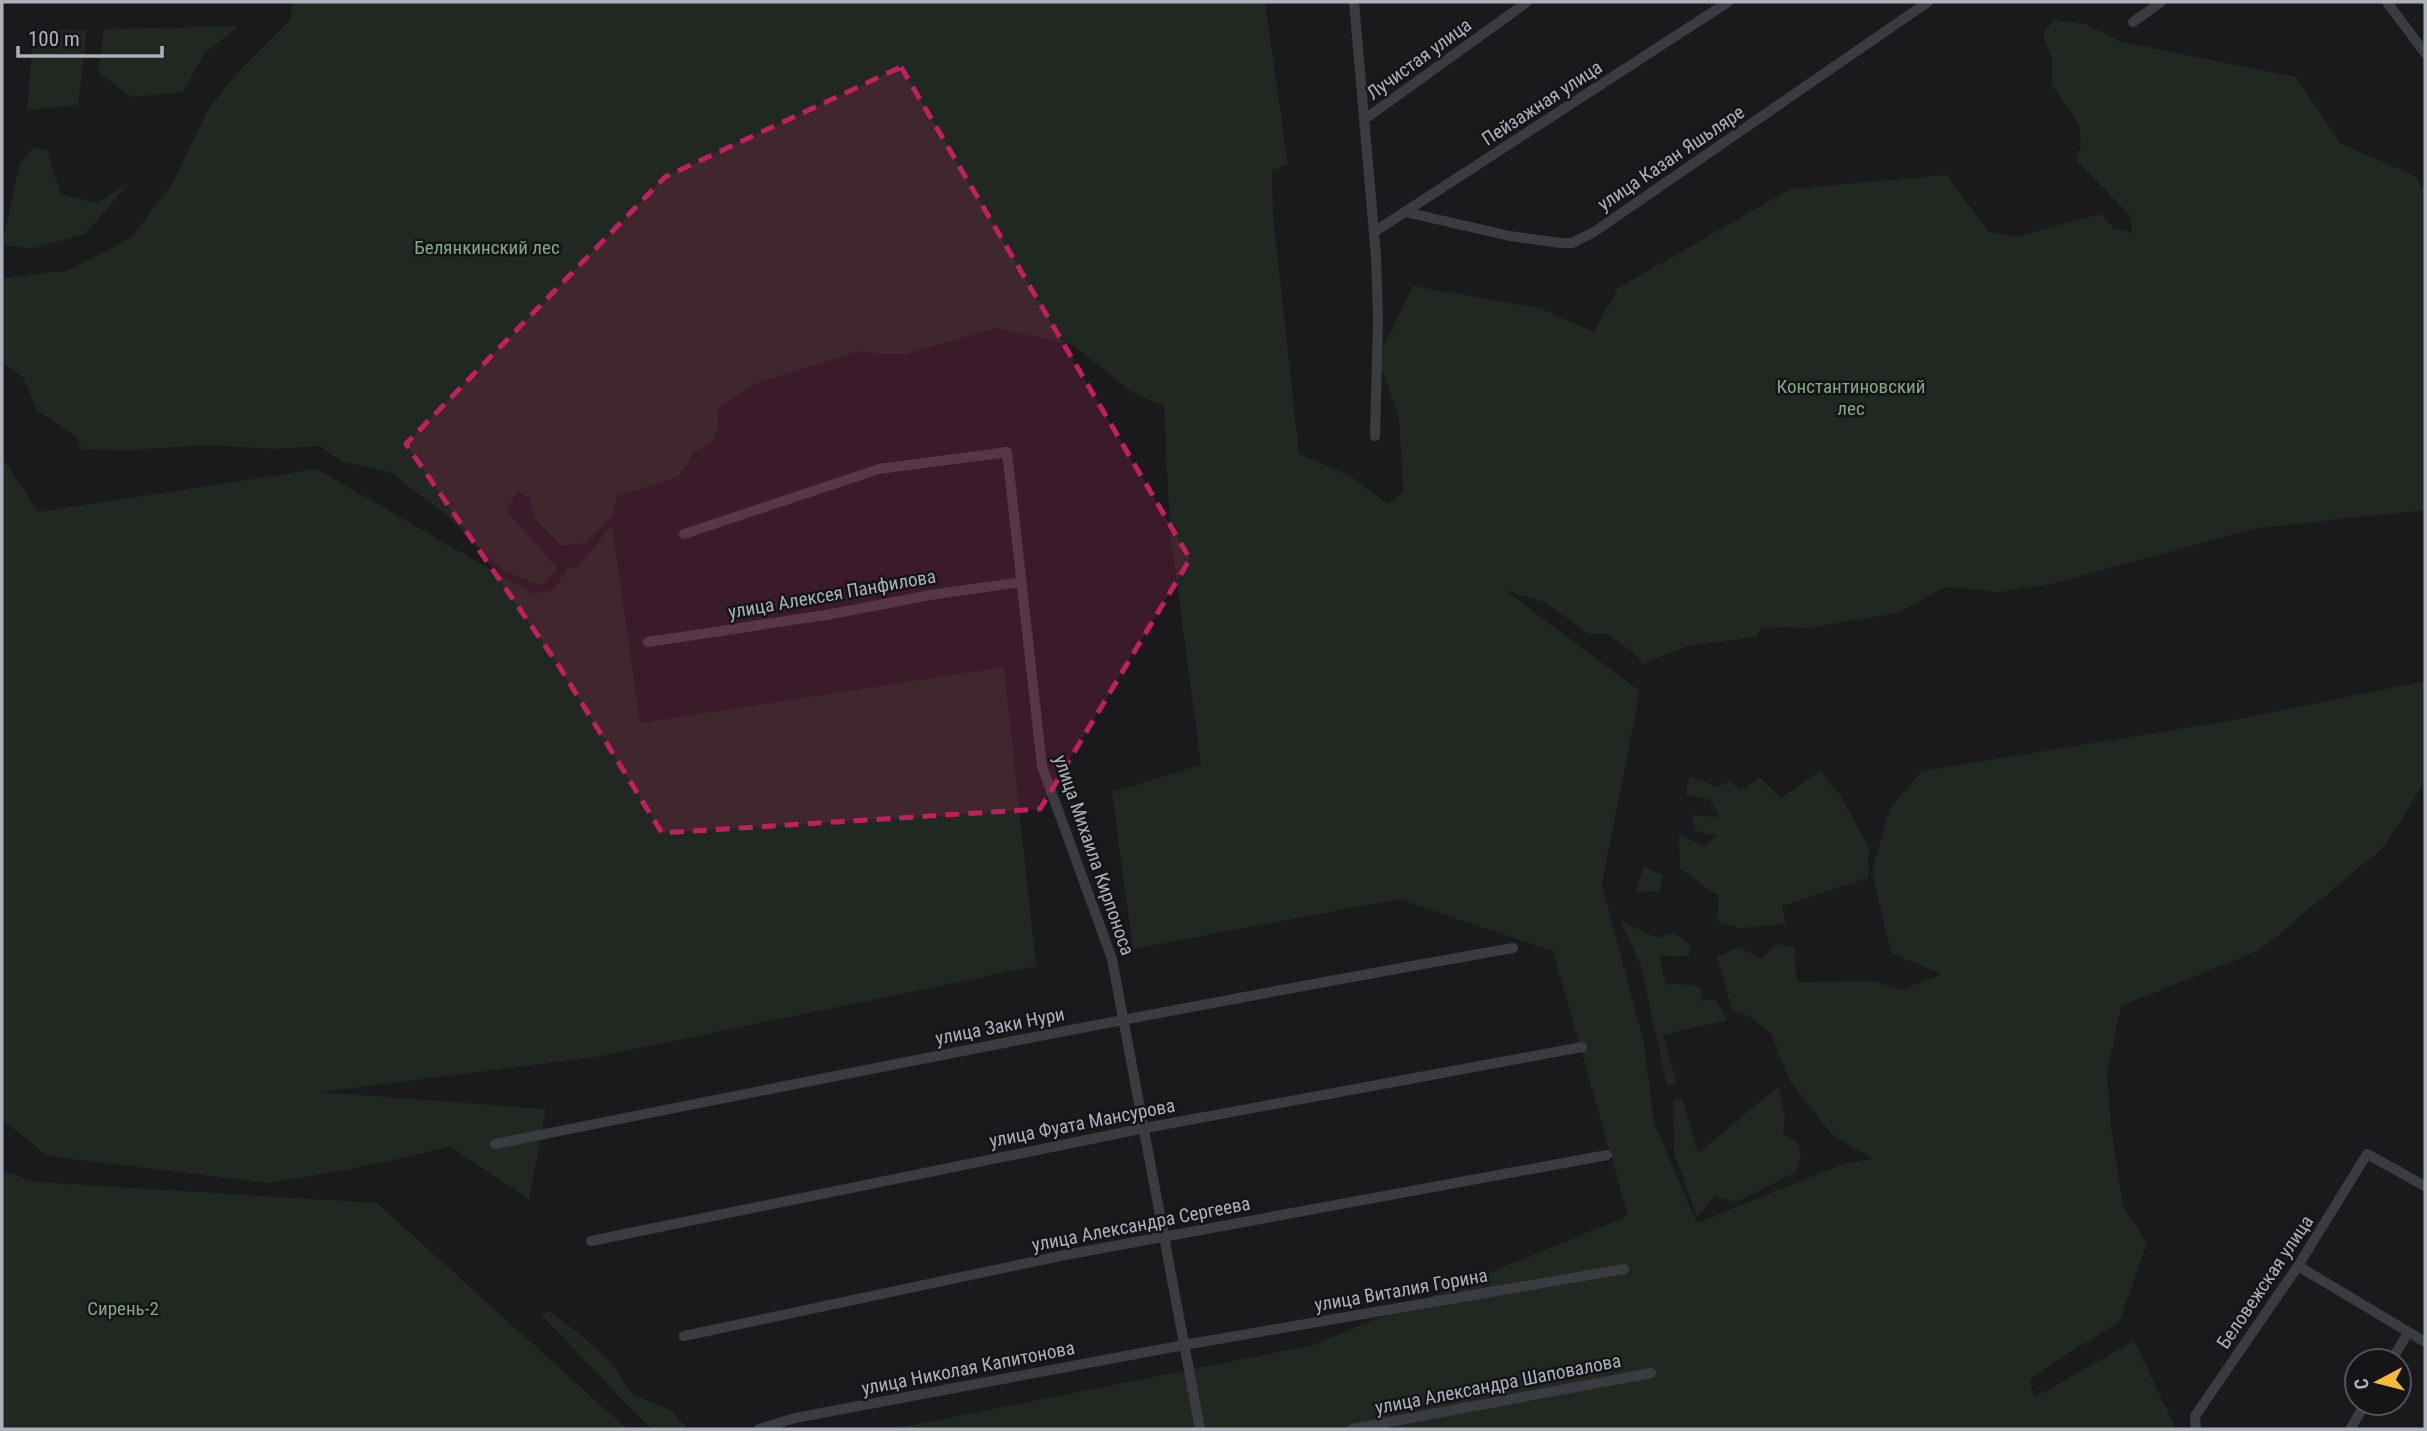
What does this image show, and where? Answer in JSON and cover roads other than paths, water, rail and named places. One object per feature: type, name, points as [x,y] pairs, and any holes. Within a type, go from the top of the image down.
[{"type":"street","name":"Лучистая улица","points":[[1365,119],[1527,2]]},
{"type":"street","name":"Пейзажная улица","points":[[1374,232],[1728,2]]},
{"type":"street","name":"улица Казан Яшьляре","points":[[1405,212],[1510,236],[1572,243],[1594,232],[1928,2]]},
{"type":"street","points":[[2133,22],[2161,2]]},
{"type":"street","points":[[2387,2],[2425,53]]},
{"type":"street","points":[[1357,4],[1378,319],[1375,436]]},
{"type":"street","name":"улица Михаила Кирпоноса","points":[[684,534],[879,469],[1007,452],[1042,766],[1112,959],[1200,1429]]},
{"type":"street","name":"улица Алексея Панфилова","points":[[648,642],[1022,582]]},
{"type":"street","name":"улица Заки Нури","points":[[495,1144],[1338,978],[1513,948]]},
{"type":"street","name":"улица Фуата Мансурова","points":[[591,1241],[1145,1128],[1582,1047]]},
{"type":"street","name":"Беловежская улица","points":[[2196,1429],[2195,1416],[2298,1266],[2367,1154],[2425,1186]]},
{"type":"street","name":"улица Александра Сергеева","points":[[684,1336],[1165,1236],[1607,1155]]},
{"type":"street","points":[[2298,1266],[2425,1342]]},
{"type":"street","name":"улица Виталия Горина","points":[[1184,1345],[1623,1269]]},
{"type":"street","points":[[2400,1347],[2408,1333]]},
{"type":"street","name":"улица Николая Капитонова","points":[[758,1429],[795,1418],[1184,1345]]},
{"type":"street","name":"улица Александра Шаповалова","points":[[1352,1429],[1650,1373]]},
{"type":"park label","name":"Белянкинский лес","points":[[487,247]]},
{"type":"park label","name":"Константиновский лес","points":[[1851,397]]},
{"type":"park label","name":"Сирень-2","points":[[123,1308]]}]
